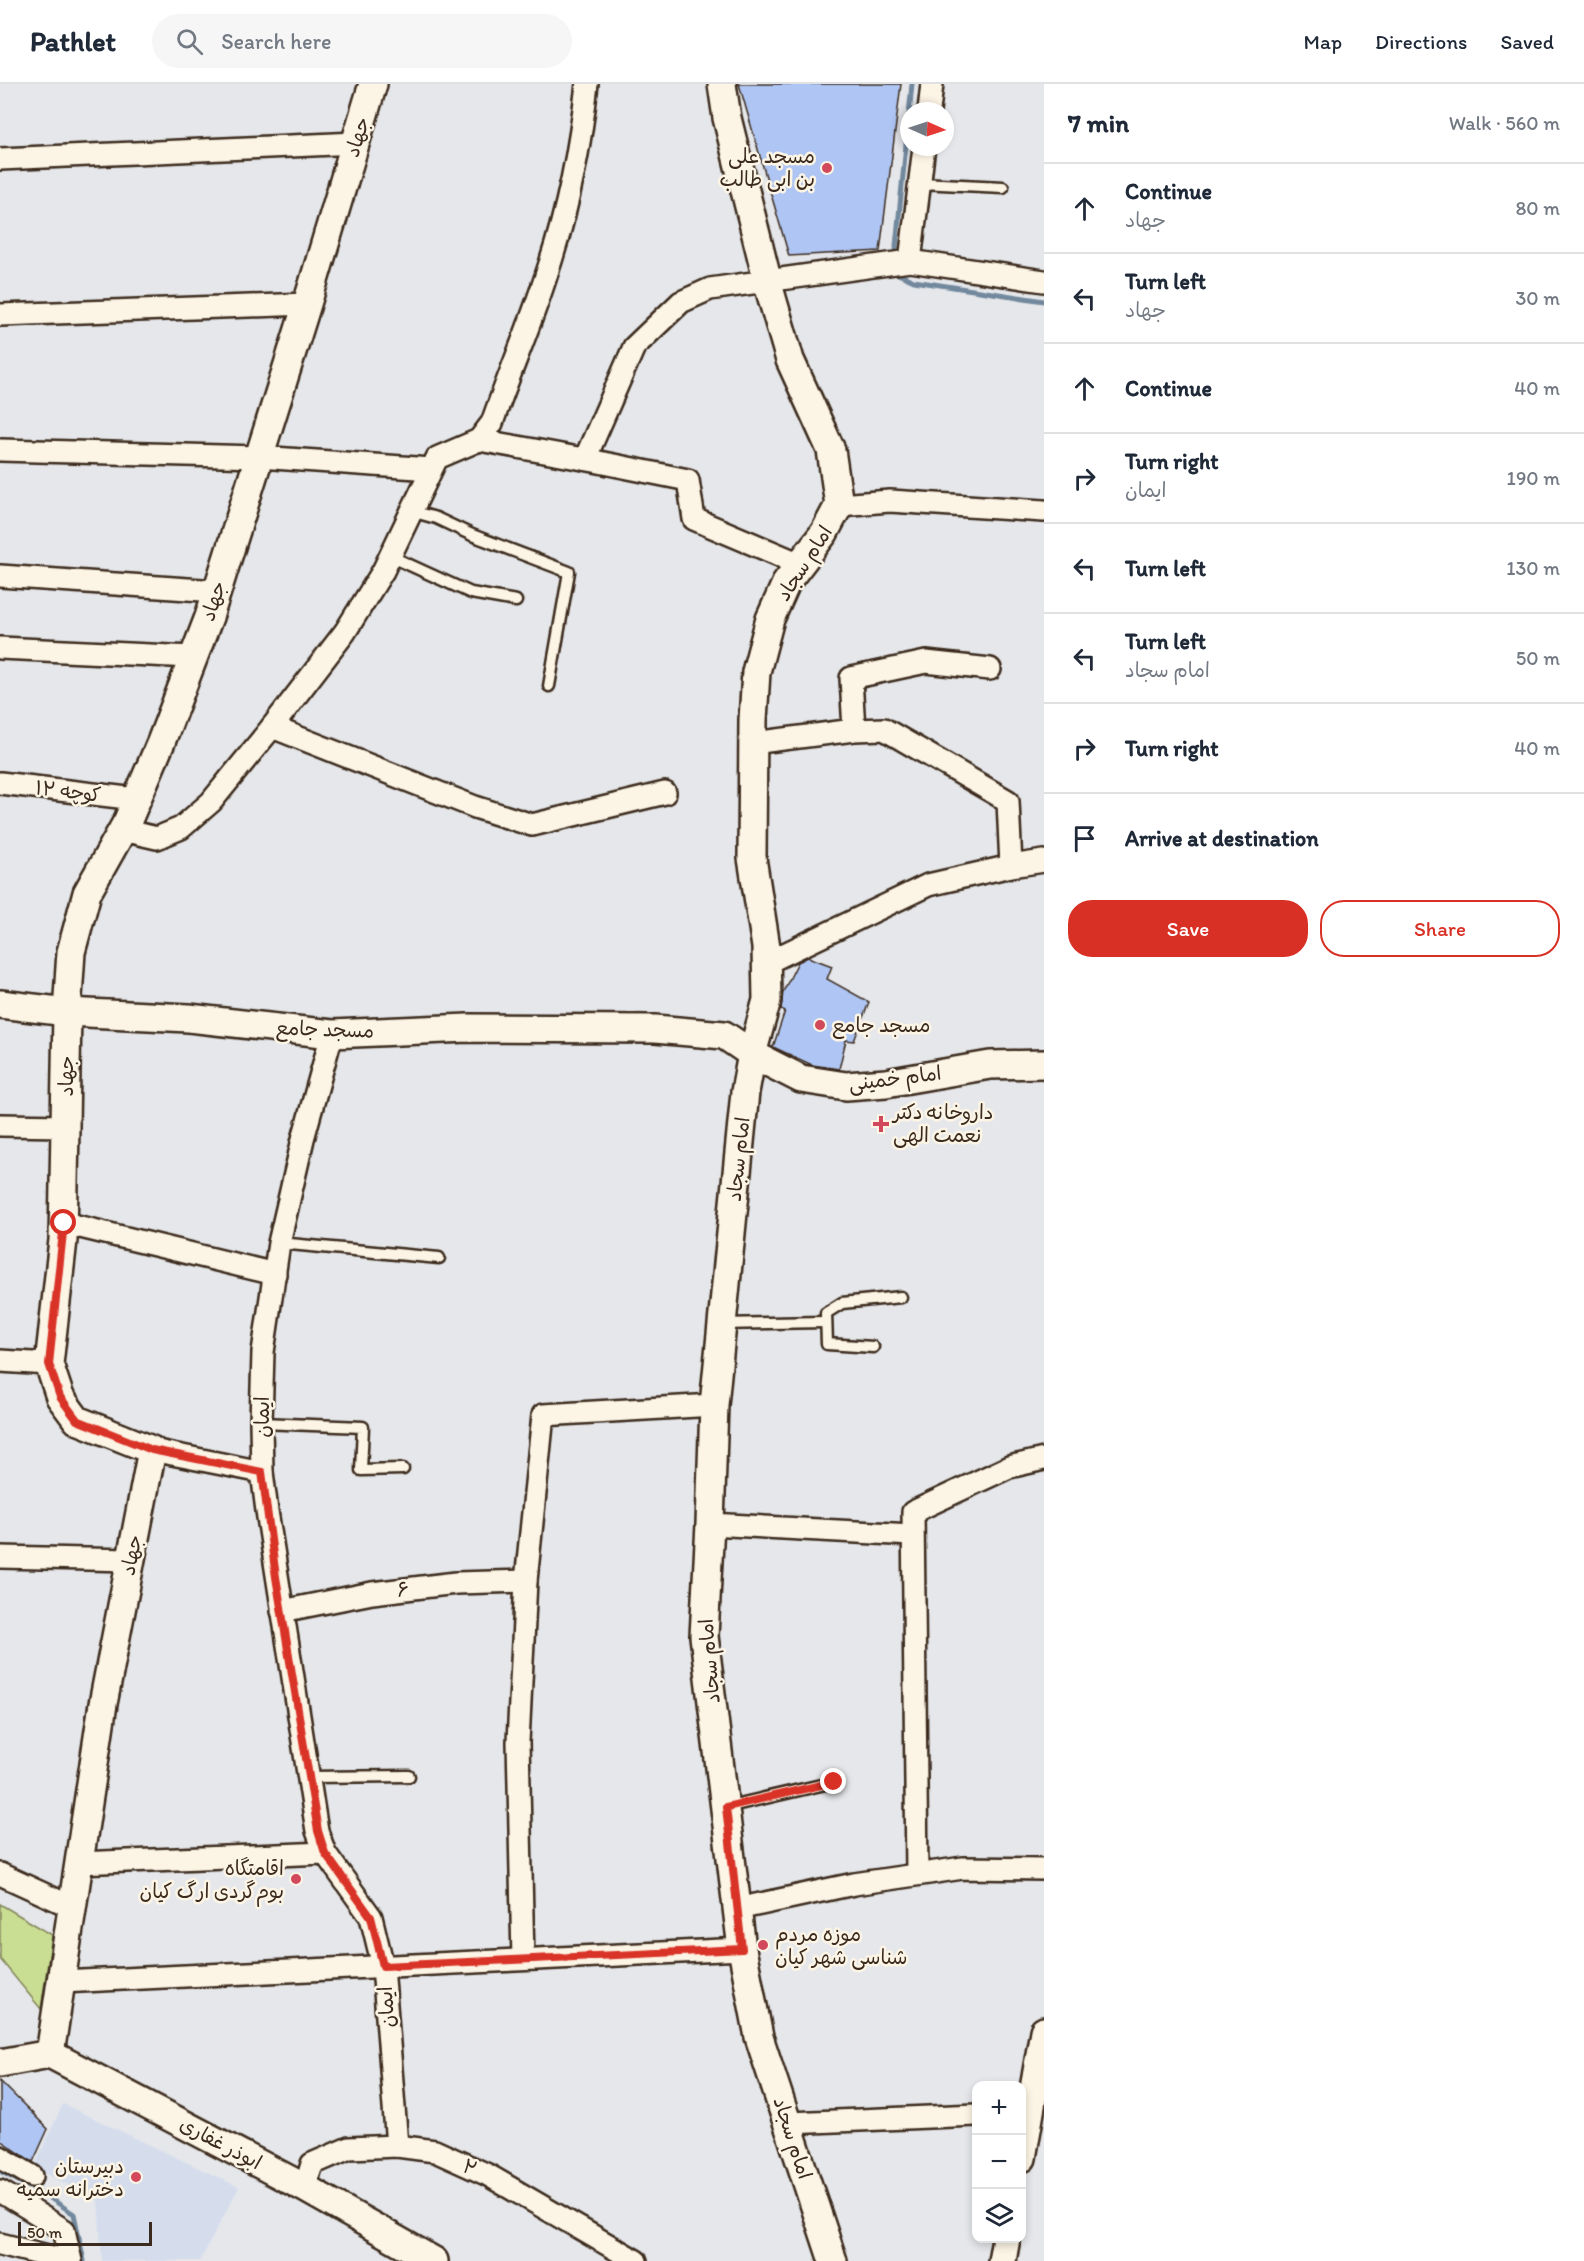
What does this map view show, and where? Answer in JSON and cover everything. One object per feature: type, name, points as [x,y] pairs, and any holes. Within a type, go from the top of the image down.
[{"type":"street","name":"جهاد","points":[[50,2054],[103,1704],[152,1450],[77,1420],[60,1397],[49,1364],[64,1223],[67,1012],[71,952],[87,893],[122,830],[136,799],[217,591],[373,84]]},
{"type":"street","points":[[122,830],[157,838],[181,828],[211,802],[345,632],[390,556],[437,458],[479,440],[492,423],[546,277],[570,195],[583,126],[587,84]]},
{"type":"street","name":"امام سجاد","points":[[722,84],[727,118],[767,280],[790,360],[831,450],[839,505],[824,533],[787,581],[770,619],[756,672],[752,858],[766,947],[767,1000],[752,1054],[740,1140],[721,1324],[714,1405],[704,1636],[742,1949],[759,2037],[833,2261]]},
{"type":"street","points":[[930,102],[932,84]]},
{"type":"street","points":[[0,159],[356,143]]},
{"type":"street","points":[[900,262],[920,183],[923,156]]},
{"type":"street","points":[[585,459],[634,347],[681,302],[710,289],[900,262],[1044,281]]},
{"type":"street","points":[[0,315],[307,304]]},
{"type":"street","points":[[479,440],[688,480],[694,519],[800,564]]},
{"type":"street","points":[[0,450],[259,457],[432,469]]},
{"type":"street","points":[[839,505],[890,501],[1044,511]]},
{"type":"street","points":[[0,576],[217,591]]},
{"type":"street","points":[[0,648],[193,657]]},
{"type":"street","points":[[854,730],[851,678],[926,663],[990,669]]},
{"type":"street","points":[[272,727],[475,807],[532,825],[665,793]]},
{"type":"street","points":[[753,743],[854,730],[884,729],[1008,801],[1011,866]]},
{"type":"street","name":"کوچه ۱۲","points":[[0,783],[136,799]]},
{"type":"street","points":[[766,963],[928,885],[1044,861]]},
{"type":"street","name":"مسجد جامع","points":[[0,1004],[67,1012],[189,1018],[332,1034],[468,1028],[655,1029],[724,1035],[752,1054]]},
{"type":"street","name":"ایمان","points":[[332,1034],[303,1139],[279,1243],[263,1352],[262,1472],[318,1831],[325,1853],[371,1917],[383,1966],[397,2146]]},
{"type":"street","name":"امام خمینی","points":[[752,1054],[801,1080],[846,1086],[886,1083],[990,1065],[1044,1064]]},
{"type":"street","points":[[0,1125],[66,1125]]},
{"type":"street","points":[[64,1223],[275,1274]]},
{"type":"street","points":[[0,1361],[49,1364]]},
{"type":"street","points":[[523,1959],[518,1742],[526,1581],[543,1415],[714,1405]]},
{"type":"street","points":[[152,1450],[262,1472]]},
{"type":"street","points":[[917,1874],[913,1512],[1009,1467],[1044,1459]]},
{"type":"street","points":[[710,1524],[912,1535]]},
{"type":"street","points":[[0,1557],[130,1560]]},
{"type":"street","name":"۶","points":[[282,1611],[372,1593],[456,1583],[526,1581]]},
{"type":"street","points":[[78,1863],[325,1853]]},
{"type":"street","points":[[737,1909],[854,1884],[963,1868],[1044,1869]]},
{"type":"street","points":[[0,1874],[72,1907]]},
{"type":"street","points":[[61,1982],[742,1949]]},
{"type":"street","points":[[1026,2113],[1044,2031]]},
{"type":"street","points":[[0,2063],[50,2054]]},
{"type":"street","name":"ابوذر غفاری","points":[[50,2054],[305,2188],[434,2261]]},
{"type":"street","points":[[789,2123],[972,2115]]},
{"type":"street","name":"۲","points":[[305,2188],[312,2164],[349,2148],[397,2146],[435,2151],[488,2175],[636,2261]]},
{"type":"street","points":[[0,2157],[32,2176]]},
{"type":"street","points":[[0,2191],[64,2230],[70,2261],[0,2244]]},
{"type":"street","points":[[1002,2261],[1005,2243]]},
{"type":"lane","points":[[920,183],[1003,187]]},
{"type":"lane","points":[[411,511],[436,518],[472,535],[569,572],[549,686]]},
{"type":"lane","points":[[390,556],[471,593],[516,602]]},
{"type":"lane","points":[[279,1243],[439,1258]]},
{"type":"lane","points":[[873,1347],[827,1344],[826,1313],[842,1303],[901,1297]]},
{"type":"lane","points":[[721,1324],[825,1322]]},
{"type":"lane","points":[[261,1423],[363,1427],[361,1470],[403,1469]]},
{"type":"lane","points":[[309,1778],[409,1776]]},
{"type":"lane","points":[[726,1807],[834,1782]]},
{"type":"shaded area","name":"دبیرستان دخترانه سمیه","points":[[63,2104],[239,2187],[200,2261],[102,2261],[98,2201],[34,2167]]},
{"type":"green space","points":[[0,1904],[52,1935],[41,2009],[0,1959]]},
{"type":"building","name":"مسجد علی بن ابی طالب","points":[[739,84],[901,84],[880,251],[789,256]]},
{"type":"building","name":"مسجد جامع","points":[[808,957],[832,966],[827,979],[869,1002],[854,1041],[846,1040],[839,1069],[812,1065],[773,1047],[785,1011],[781,1009],[783,992],[798,962]]},
{"type":"building","points":[[0,2081],[48,2129],[33,2162],[0,2140]]},
{"type":"waterway","points":[[897,260],[896,246],[912,84]]},
{"type":"waterway","points":[[897,269],[898,274],[914,281],[1044,301]]},
{"type":"waterway","points":[[0,2171],[47,2196],[74,2214],[84,2261]]},
{"type":"place","name":"مسجد علی بن ابی طالب","points":[[827,168]]},
{"type":"place","name":"مسجد جامع","points":[[820,1025]]},
{"type":"place","name":"داروخانه دکتر نعمت الهی","points":[[881,1124]]},
{"type":"place","name":"اقامتگاه بوم‌گردی ارگ کیان","points":[[296,1879]]},
{"type":"place","name":"موزه مردم شناسی شهر کیان","points":[[763,1945]]},
{"type":"place","name":"دبیرستان دخترانه سمیه","points":[[136,2177]]},
{"type":"route","points":[[64,1223],[49,1364],[60,1397],[77,1420],[152,1450],[262,1472],[276,1577],[318,1831],[325,1853],[371,1917],[383,1966],[742,1949],[726,1807],[834,1782]]}]
